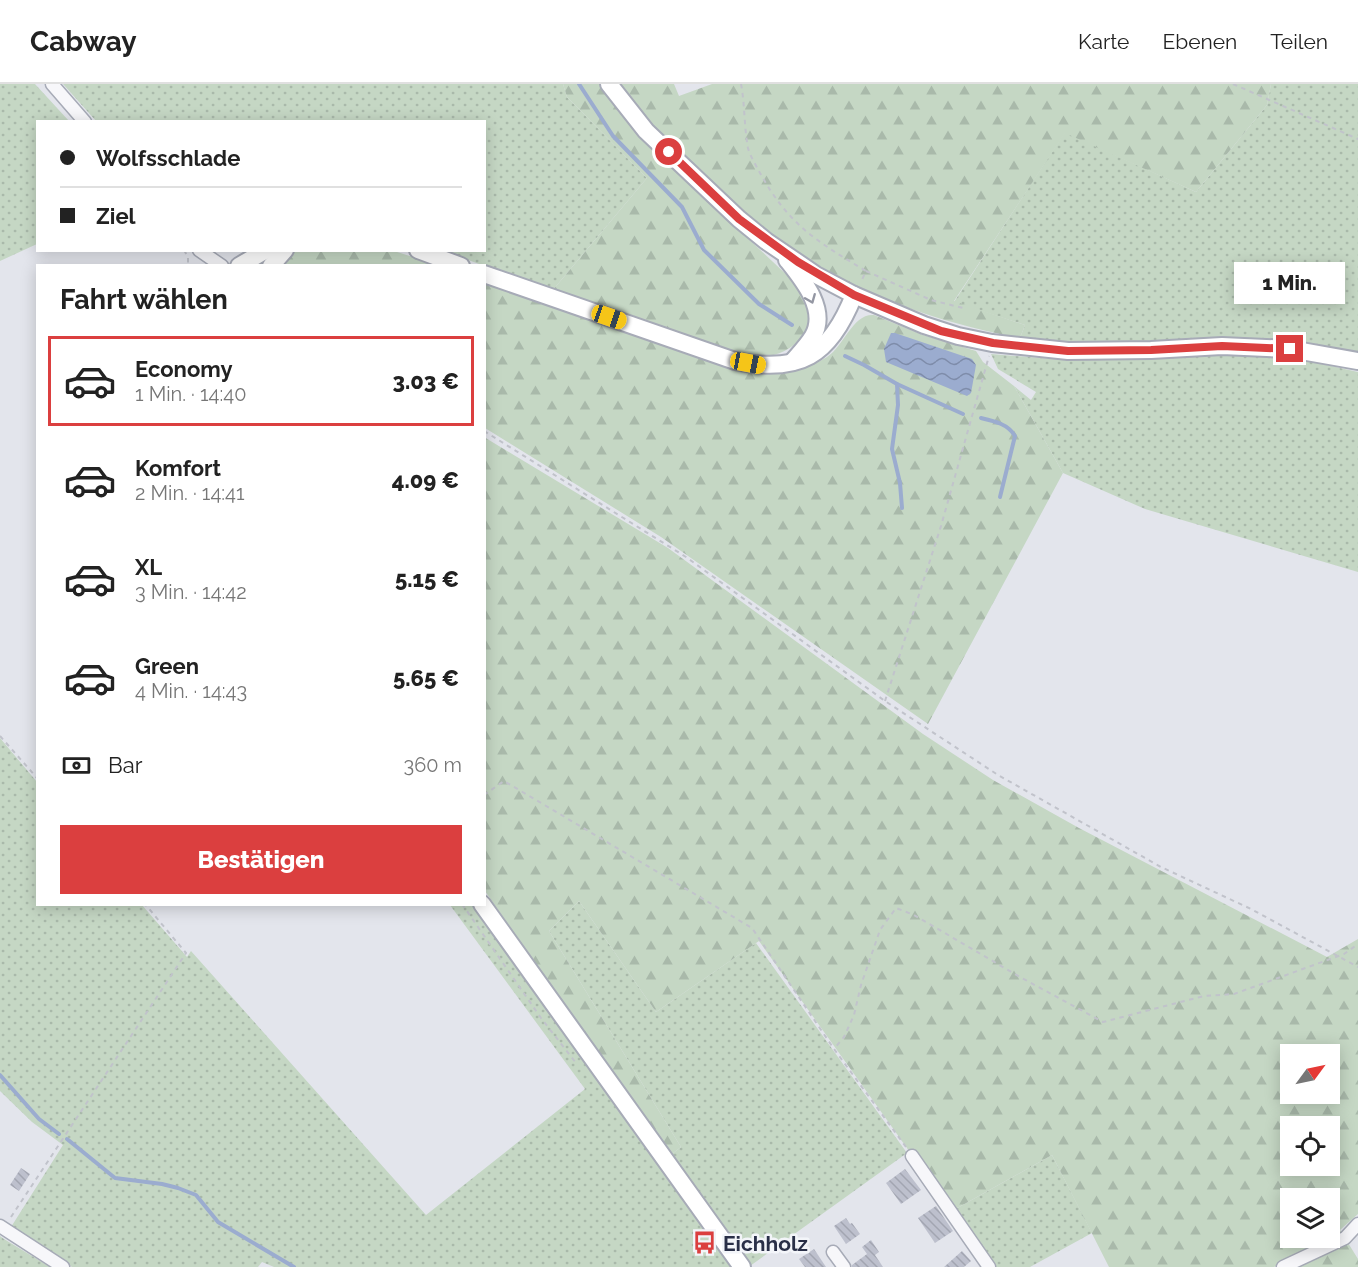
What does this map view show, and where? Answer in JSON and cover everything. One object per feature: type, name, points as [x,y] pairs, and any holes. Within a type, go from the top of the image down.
[{"type":"street","points":[[52,84],[83,120]]},
{"type":"street","points":[[609,84],[646,131],[739,219],[779,250],[816,275],[854,295],[924,325],[958,336],[993,343],[1068,351],[1222,346],[1290,349],[1358,361]]},
{"type":"street","points":[[779,250],[804,283],[818,316],[814,335],[791,364]]},
{"type":"street","points":[[201,252],[219,264]]},
{"type":"street","points":[[242,264],[263,252]]},
{"type":"street","points":[[272,264],[283,252]]},
{"type":"street","points":[[423,252],[456,264]]},
{"type":"street","points":[[486,275],[735,361],[760,366],[791,364],[827,344],[837,331],[854,295]]},
{"type":"street","points":[[483,906],[742,1267]]},
{"type":"street","points":[[912,1156],[989,1267]]},
{"type":"street","points":[[1283,1267],[1346,1238],[1358,1224]]},
{"type":"street","points":[[2,1227],[63,1267]]},
{"type":"street","points":[[833,1252],[844,1267]]},
{"type":"path","points":[[741,84],[748,151],[771,192],[792,219],[828,249],[866,271],[931,300],[963,308]]},
{"type":"path","points":[[1233,84],[1358,139]]},
{"type":"path","points":[[854,295],[866,271]]},
{"type":"path","points":[[885,701],[941,526],[993,343]]},
{"type":"path","points":[[486,432],[686,556],[885,701],[998,775],[1161,867],[1251,909],[1358,967]]},
{"type":"path","points":[[0,735],[36,777]]},
{"type":"path","points":[[486,794],[504,781],[752,928],[834,1049],[912,1156]]},
{"type":"path","points":[[2,1227],[186,953],[147,906]]},
{"type":"path","points":[[834,1049],[844,1037],[854,1016],[861,985],[880,930],[896,908],[914,915],[1103,1022],[1204,996],[1234,994],[1336,956],[1358,944]]},
{"type":"green space","points":[[0,84],[35,84],[68,120],[36,120],[36,244],[0,261]]},
{"type":"green space","points":[[63,84],[563,84],[567,97],[647,178],[552,291],[486,267],[486,264],[479,264],[447,252],[486,252],[486,120],[95,120]]},
{"type":"green space","points":[[563,84],[600,84],[618,110],[672,167],[789,277],[808,303],[811,318],[810,326],[798,341],[774,355],[746,355],[552,291],[647,178],[567,97]]},
{"type":"green space","points":[[618,84],[674,84],[679,96],[712,84],[1271,84],[1267,105],[1196,192],[1065,133],[954,301],[1025,325],[1020,338],[969,327],[877,295],[836,275],[796,251],[757,223],[720,191],[649,121]]},
{"type":"green space","points":[[1271,84],[1358,84],[1358,354],[1147,343],[1068,343],[1020,338],[1025,325],[954,302],[1065,132],[1196,192],[1267,105]]},
{"type":"green space","points":[[292,252],[397,252],[435,264],[280,264]]},
{"type":"green space","points":[[486,282],[740,369],[763,372],[785,372],[817,363],[833,352],[860,319],[874,315],[923,335],[976,351],[983,362],[1014,386],[1063,473],[928,724],[661,537],[486,429]]},
{"type":"green space","points":[[991,354],[1067,360],[1220,355],[1291,357],[1358,372],[1358,572],[1145,509],[1063,473],[1014,386],[1031,400],[1036,392],[998,369]]},
{"type":"green space","points":[[486,438],[668,548],[923,734],[993,780],[1079,828],[1327,957],[1358,939],[1358,1214],[1340,1230],[1358,1259],[1358,1267],[1285,1267],[1282,1263],[1274,1267],[1109,1267],[1052,1155],[952,1211],[759,941],[656,1012],[579,901],[549,931],[681,1147],[668,1157],[486,892]]},
{"type":"green space","points":[[0,738],[36,781],[36,906],[143,906],[187,957],[191,951],[426,1215],[585,1089],[451,906],[479,906],[735,1267],[274,1267],[262,1262],[258,1267],[72,1267],[11,1227],[63,1145],[32,1122],[0,1091]]},
{"type":"green space","points":[[579,901],[656,1012],[756,943],[907,1153],[750,1266],[668,1157],[681,1147],[549,931]]},
{"type":"green space","points":[[1052,1155],[1092,1233],[1030,1267],[991,1267],[952,1211]]},
{"type":"green space","points":[[0,1236],[4,1239],[50,1267],[0,1267]]},
{"type":"water","points":[[891,333],[972,359],[976,365],[971,393],[967,396],[886,362],[884,349]]},
{"type":"building","points":[[21,1168],[30,1174],[19,1191],[10,1185]]},
{"type":"building","points":[[905,1169],[921,1190],[901,1204],[886,1183]]},
{"type":"building","points":[[936,1206],[953,1231],[935,1243],[918,1218]]},
{"type":"building","points":[[846,1218],[860,1234],[846,1244],[834,1226]]},
{"type":"building","points":[[871,1240],[879,1252],[875,1255],[883,1267],[852,1267],[867,1254],[862,1247]]},
{"type":"building","points":[[814,1249],[826,1267],[805,1267],[799,1259]]},
{"type":"building","points":[[962,1251],[971,1261],[964,1267],[944,1267]]},
{"type":"waterway","points":[[579,84],[613,136],[682,207],[704,250],[759,304],[792,325]]},
{"type":"waterway","points":[[845,356],[897,384],[963,414]]},
{"type":"waterway","points":[[897,384],[898,405],[892,449],[900,483],[902,508]]},
{"type":"waterway","points":[[981,418],[1005,426],[1015,436],[1000,497]]},
{"type":"waterway","points":[[0,1075],[39,1119],[59,1134]]},
{"type":"waterway","points":[[67,1139],[115,1178],[162,1184],[196,1195],[218,1222],[294,1267]]},
{"type":"place","name":"Eichholz","points":[[705,1243]]},
{"type":"route","points":[[669,152],[739,219],[766,241],[816,275],[854,295],[941,331],[993,343],[1068,351],[1222,346],[1290,349]]}]
